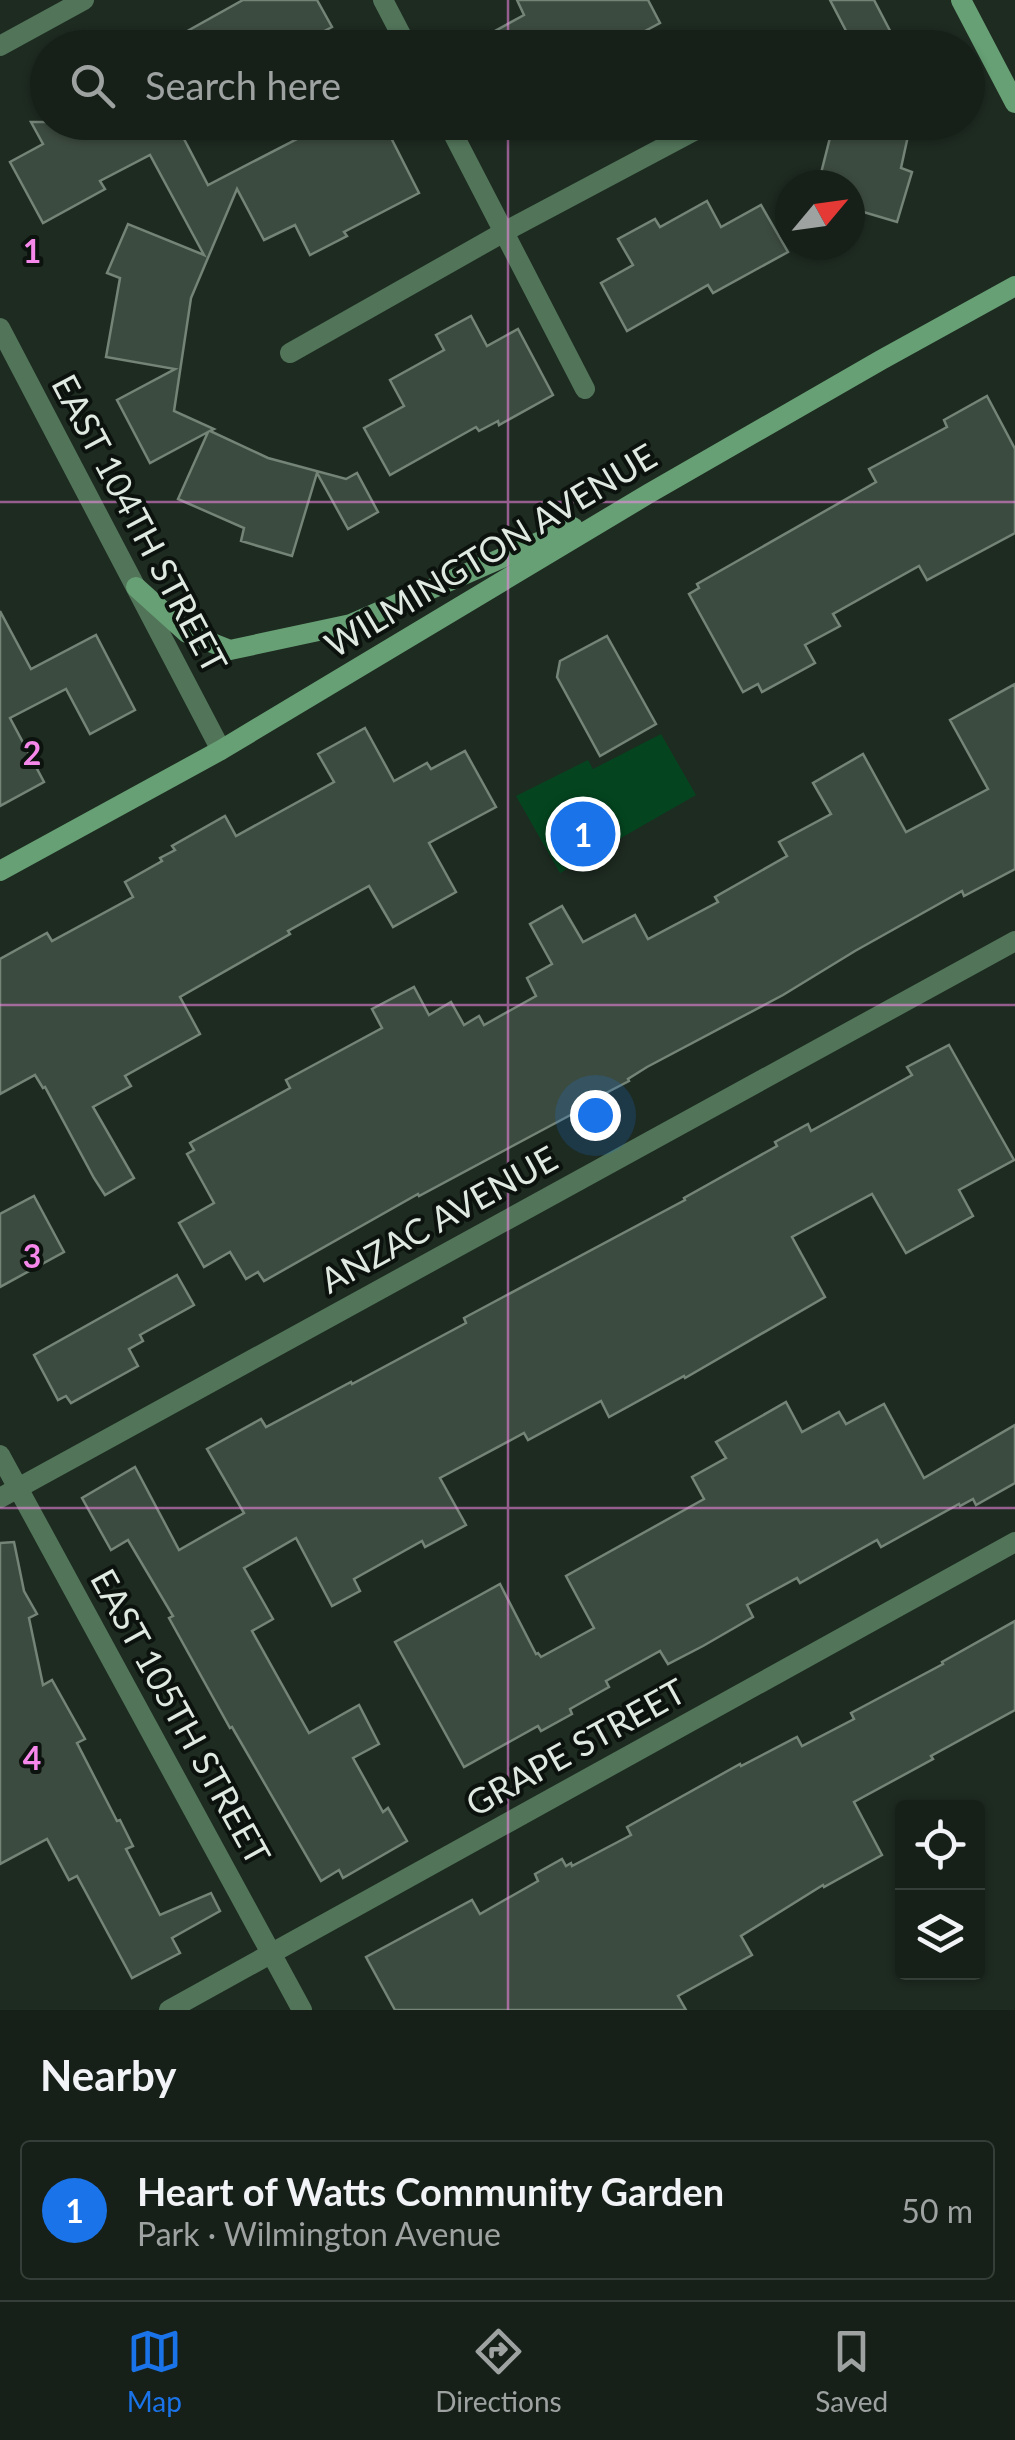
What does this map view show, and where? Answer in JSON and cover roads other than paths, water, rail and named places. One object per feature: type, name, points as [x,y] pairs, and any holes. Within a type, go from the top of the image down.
[{"type":"main road","points":[[960,0],[976,30]]},
{"type":"main road","points":[[985,47],[1015,103]]},
{"type":"main road","name":"WILMINGTON AVENUE","points":[[0,871],[221,750],[648,494],[1015,286]]},
{"type":"main road","points":[[136,587],[187,633],[230,650],[351,624],[648,494]]},
{"type":"street","points":[[0,46],[84,0]]},
{"type":"street","points":[[383,0],[399,30]]},
{"type":"street","points":[[456,140],[586,390]]},
{"type":"street","points":[[290,353],[504,232],[678,140]]},
{"type":"street","name":"EAST 104TH STREET","points":[[0,328],[221,750]]},
{"type":"street","name":"ANZAC AVENUE","points":[[9,1493],[1015,942]]},
{"type":"street","name":"EAST 105TH STREET","points":[[0,1455],[9,1493],[302,2010]]},
{"type":"street","name":"GRAPE STREET","points":[[169,2010],[1015,1542]]},
{"type":"place","name":"Heart of Watts Community Garden","points":[[583,834]]}]
